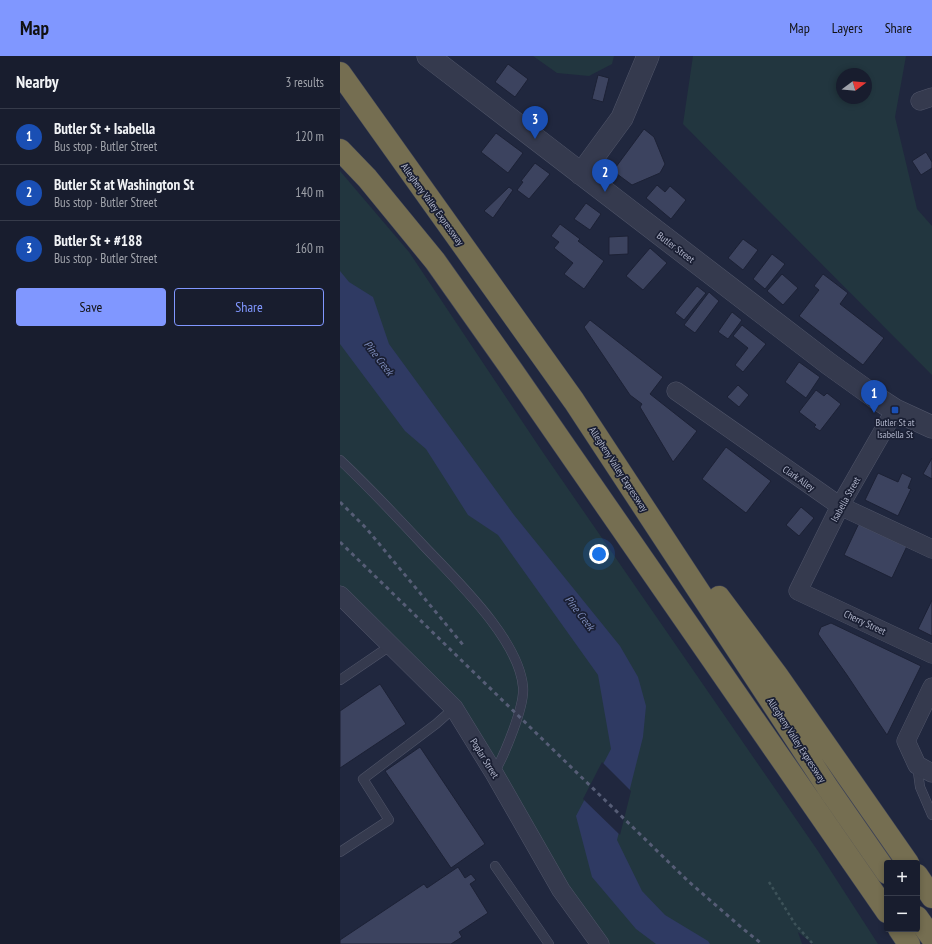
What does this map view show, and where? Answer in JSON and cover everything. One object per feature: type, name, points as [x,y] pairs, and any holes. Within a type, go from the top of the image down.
[{"type":"highway","name":"Allegheny Valley Expressway","points":[[342,76],[574,401],[828,788],[884,869]]},
{"type":"highway","points":[[340,150],[367,178],[435,261],[522,383],[884,908]]},
{"type":"highway","points":[[574,401],[777,675],[906,860]]},
{"type":"highway","points":[[920,879],[932,896]]},
{"type":"highway","points":[[920,921],[932,938]]},
{"type":"highway","points":[[901,932],[909,944]]},
{"type":"street","name":"Butler Street","points":[[428,56],[829,364],[895,410],[932,427]]},
{"type":"street","points":[[637,56],[639,79]]},
{"type":"street","points":[[581,174],[622,118],[648,56]]},
{"type":"street","name":"Clark Alley","points":[[676,391],[840,506],[932,549]]},
{"type":"street","name":"Isabella Street","points":[[798,590],[840,506],[895,410]]},
{"type":"street","name":"Cherry Street","points":[[798,590],[932,654]]},
{"type":"street","name":"Poplar Street","points":[[340,595],[454,708],[494,773],[561,890],[600,944]]},
{"type":"street","points":[[924,769],[906,742],[932,687]]},
{"type":"lane","points":[[340,460],[392,512],[478,603],[506,642],[519,668],[523,687],[521,702],[510,739],[502,760],[494,773]]},
{"type":"lane","points":[[340,680],[390,646]]},
{"type":"lane","points":[[340,852],[389,820],[363,779],[436,724],[454,708]]},
{"type":"lane","points":[[924,769],[920,787],[932,815]]},
{"type":"lane","points":[[495,866],[549,944]]},
{"type":"path","points":[[769,882],[795,924],[813,944]]},
{"type":"shaded area","points":[[533,56],[614,56],[612,64],[589,76],[557,73]]},
{"type":"shaded area","points":[[693,56],[906,56],[895,117],[917,209],[932,226],[932,375],[683,124]]},
{"type":"shaded area","points":[[340,171],[409,252],[544,454],[818,851],[878,944],[813,944],[798,932],[802,944],[600,944],[481,752],[340,595]]},
{"type":"water","name":"Pine Creek","points":[[340,271],[349,282],[373,297],[389,344],[514,515],[620,646],[638,677],[646,706],[643,737],[617,840],[642,891],[665,915],[708,941],[710,944],[656,944],[636,929],[592,877],[576,816],[611,749],[598,675],[498,535],[468,515],[426,449],[405,431],[340,344]]},
{"type":"pier","points":[[602,762],[631,791],[620,835],[583,799]]},
{"type":"building","points":[[508,64],[528,79],[515,97],[495,82]]},
{"type":"building","points":[[598,75],[609,78],[603,102],[592,99]]},
{"type":"building","points":[[644,129],[654,137],[665,164],[660,173],[632,185],[613,171]]},
{"type":"building","points":[[496,133],[523,153],[508,173],[481,152]]},
{"type":"building","points":[[926,152],[932,162],[932,168],[921,175],[912,161]]},
{"type":"building","points":[[535,163],[550,174],[529,199],[517,190],[523,182],[521,181]]},
{"type":"building","points":[[657,185],[665,192],[670,186],[686,200],[671,219],[646,198]]},
{"type":"building","points":[[509,187],[513,190],[493,218],[484,211]]},
{"type":"building","points":[[586,203],[601,214],[590,230],[574,219]]},
{"type":"building","points":[[560,224],[580,239],[578,241],[604,261],[584,289],[564,274],[573,263],[554,248],[559,242],[551,236]]},
{"type":"building","points":[[628,236],[628,254],[609,255],[609,237]]},
{"type":"building","points":[[743,239],[758,250],[743,270],[728,258]]},
{"type":"building","points":[[650,248],[667,263],[643,290],[626,276]]},
{"type":"building","points":[[772,254],[785,264],[765,289],[753,279]]},
{"type":"building","points":[[782,274],[798,288],[783,305],[767,291]]},
{"type":"building","points":[[823,274],[848,293],[840,304],[884,338],[863,365],[799,316],[819,290],[814,286]]},
{"type":"building","points":[[697,286],[706,293],[684,320],[675,313]]},
{"type":"building","points":[[709,292],[719,301],[695,333],[684,325]]},
{"type":"building","points":[[732,312],[742,320],[728,339],[718,332]]},
{"type":"building","points":[[590,320],[663,377],[650,394],[697,431],[673,462],[640,407],[642,404],[630,395],[584,327]]},
{"type":"building","points":[[742,325],[766,344],[743,372],[735,365],[748,348],[733,336]]},
{"type":"building","points":[[799,362],[820,377],[806,398],[785,382]]},
{"type":"building","points":[[738,385],[749,395],[739,407],[727,397]]},
{"type":"building","points":[[816,390],[824,396],[827,393],[841,404],[820,431],[814,427],[816,425],[799,412]]},
{"type":"building","points":[[726,447],[771,481],[746,513],[702,479]]},
{"type":"building","points":[[932,458],[932,479],[923,474]]},
{"type":"building","points":[[878,473],[898,482],[902,473],[912,478],[908,488],[911,489],[898,516],[865,500]]},
{"type":"building","points":[[801,507],[814,518],[799,536],[786,525]]},
{"type":"building","points":[[860,521],[908,544],[892,578],[844,555]]},
{"type":"building","points":[[932,600],[932,636],[918,629]]},
{"type":"building","points":[[831,623],[921,666],[887,735],[818,634],[821,627]]},
{"type":"building","points":[[380,684],[406,724],[340,768],[340,711]]},
{"type":"building","points":[[420,747],[485,844],[451,868],[385,771]]},
{"type":"building","points":[[458,867],[465,878],[471,874],[476,880],[470,884],[488,913],[459,932],[462,937],[451,944],[340,944],[340,940],[424,884],[427,888]]},
{"type":"railway","points":[[340,502],[366,528],[464,646]]},
{"type":"railway","points":[[340,542],[688,881],[762,944]]},
{"type":"place","name":"Butler St + #188","points":[[535,139]]},
{"type":"place","name":"Butler St at Washington St","points":[[605,192]]},
{"type":"place","name":"Butler St at Isabella St","points":[[895,410]]},
{"type":"place","name":"Butler St + Isabella","points":[[874,413]]}]
